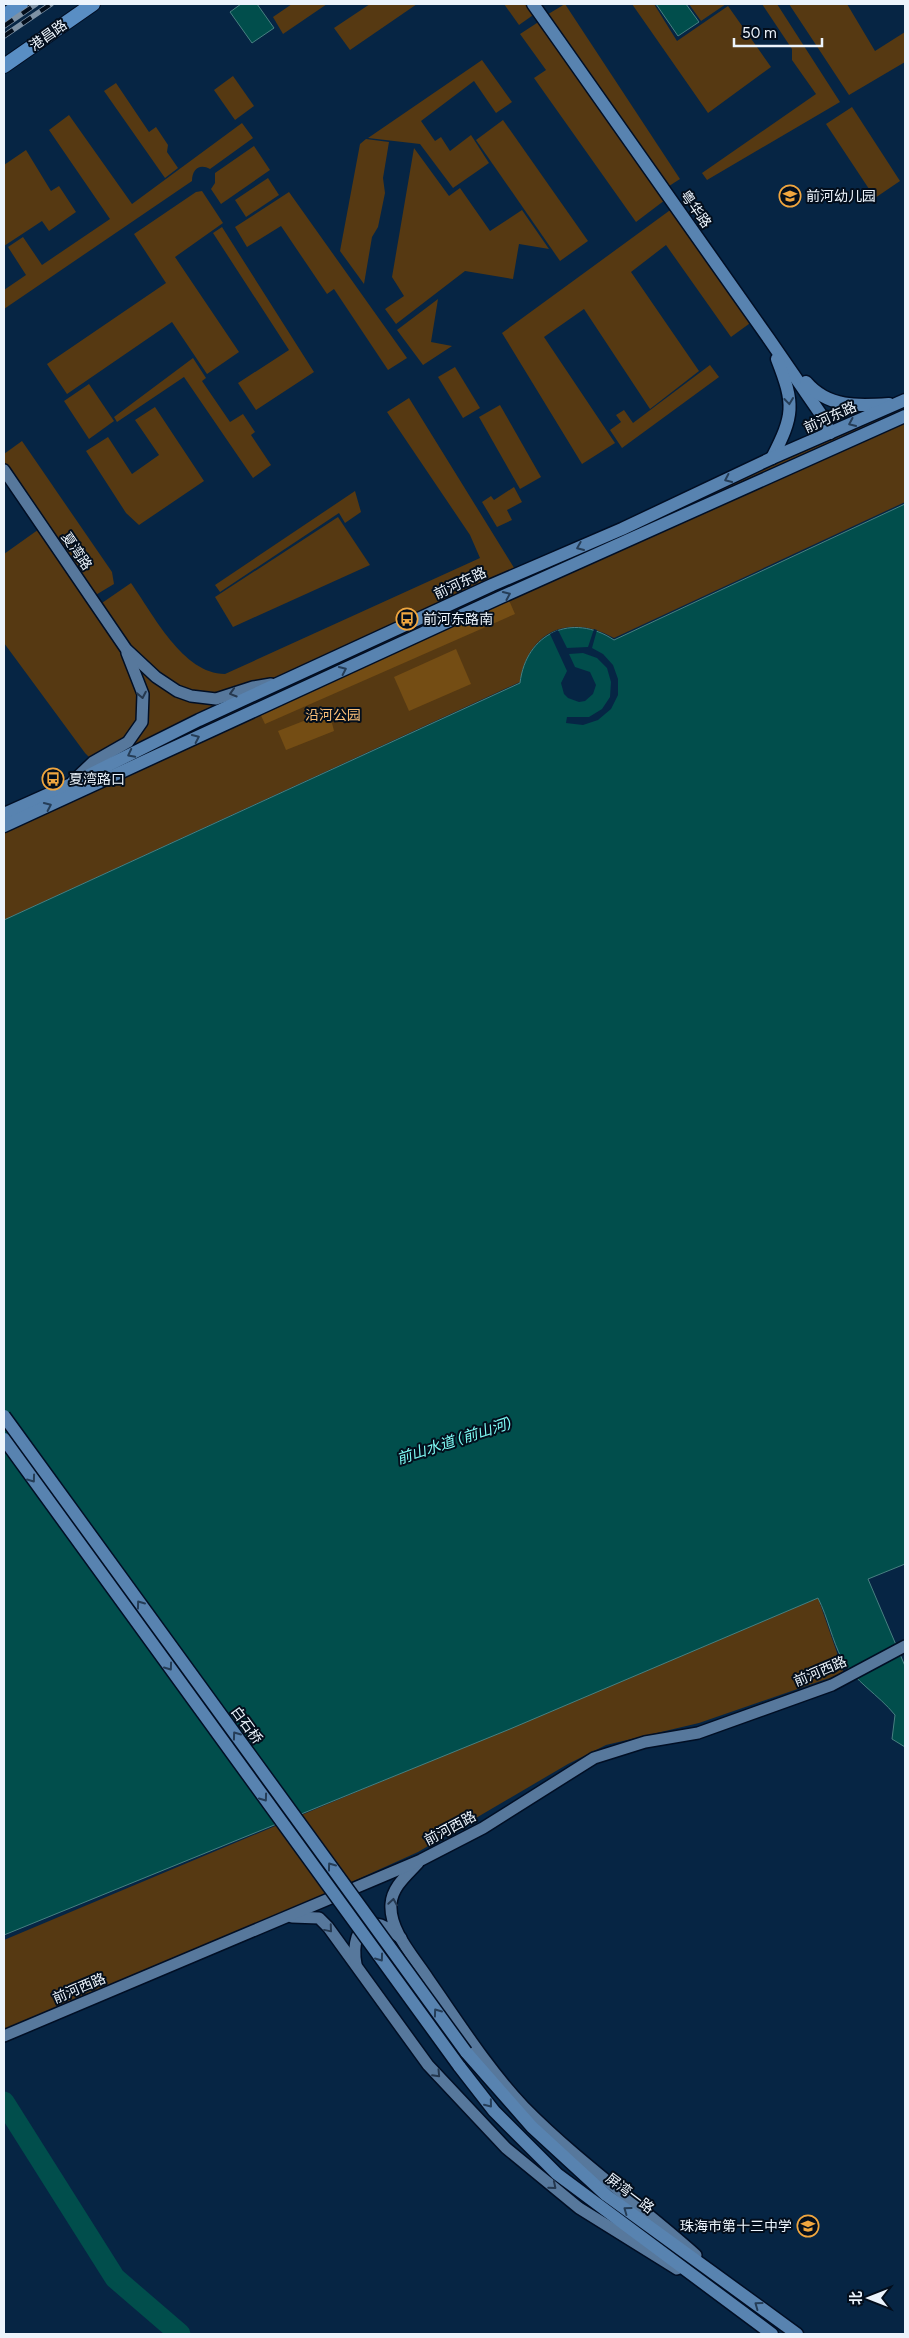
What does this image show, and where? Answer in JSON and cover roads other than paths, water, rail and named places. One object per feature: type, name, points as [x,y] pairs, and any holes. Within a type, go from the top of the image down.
[{"type":"main road","points":[[4,16],[21,4]]},
{"type":"main road","name":"港昌路","points":[[4,66],[93,4]]},
{"type":"main road","name":"粤华路","points":[[533,4],[769,338],[822,416],[830,433]]},
{"type":"main road","points":[[769,338],[810,387],[822,396],[839,404],[901,402]]},
{"type":"main road","points":[[769,338],[783,374],[791,407],[789,422],[772,458]]},
{"type":"main road","name":"前河东路","points":[[4,814],[69,785],[170,734],[492,585],[622,529],[772,458],[901,402]]},
{"type":"main road","points":[[4,826],[499,598],[905,416]]},
{"type":"main road","name":"白石桥","points":[[4,1416],[466,2052]]},
{"type":"main road","name":"白石桥","points":[[4,1439],[459,2066]]},
{"type":"main road","name":"屏湾一路","points":[[466,2052],[532,2127],[574,2167],[606,2194],[797,2334]]},
{"type":"main road","name":"屏湾一路","points":[[459,2066],[494,2111],[557,2174],[772,2334]]},
{"type":"street","name":"夏湾路","points":[[4,470],[126,649]]},
{"type":"street","points":[[126,649],[156,677],[177,692],[191,696],[216,699],[252,687],[280,683]]},
{"type":"street","points":[[69,785],[93,762],[128,742],[142,722],[143,694],[126,649]]},
{"type":"street","name":"前河西路","points":[[4,2036],[421,1860],[483,1828],[594,1758],[645,1742],[698,1733],[832,1684],[905,1646]]},
{"type":"street","points":[[421,1860],[396,1888],[391,1902],[392,1917],[402,1939],[492,2068],[523,2106],[562,2144],[652,2216],[731,2286]]},
{"type":"street","points":[[286,1917],[319,1918],[328,1927],[428,2065],[506,2148],[579,2208],[640,2248],[714,2290]]},
{"type":"street","points":[[356,1966],[355,1943],[360,1930],[370,1924],[378,1924],[387,1928],[402,1939]]},
{"type":"water","points":[[241,4],[257,4],[274,28],[252,43],[230,12]]},
{"type":"water","points":[[656,4],[686,4],[699,22],[678,36]]},
{"type":"water","name":"前山水道 (前山河)","points":[[905,504],[905,1564],[868,1579],[905,1666],[905,1747],[892,1739],[895,1715],[853,1674],[842,1659],[818,1598],[510,1729],[4,1935],[4,920],[520,683],[524,666],[531,651],[541,640],[554,632],[567,628],[582,628],[598,632],[614,640]]},
{"type":"waterway","points":[[4,2102],[115,2278],[180,2334]]},
{"type":"railway","points":[[4,26],[36,4]]},
{"type":"railway","points":[[4,36],[51,4]]},
{"type":"place","name":"前河幼儿园","points":[[790,196]]},
{"type":"place","name":"前河东路南","points":[[407,619]]},
{"type":"place","name":"夏湾路口","points":[[53,779]]},
{"type":"place","name":"珠海市第十三中学","points":[[808,2226]]},
{"type":"park label","name":"沿河公园","points":[[333,715]]}]
